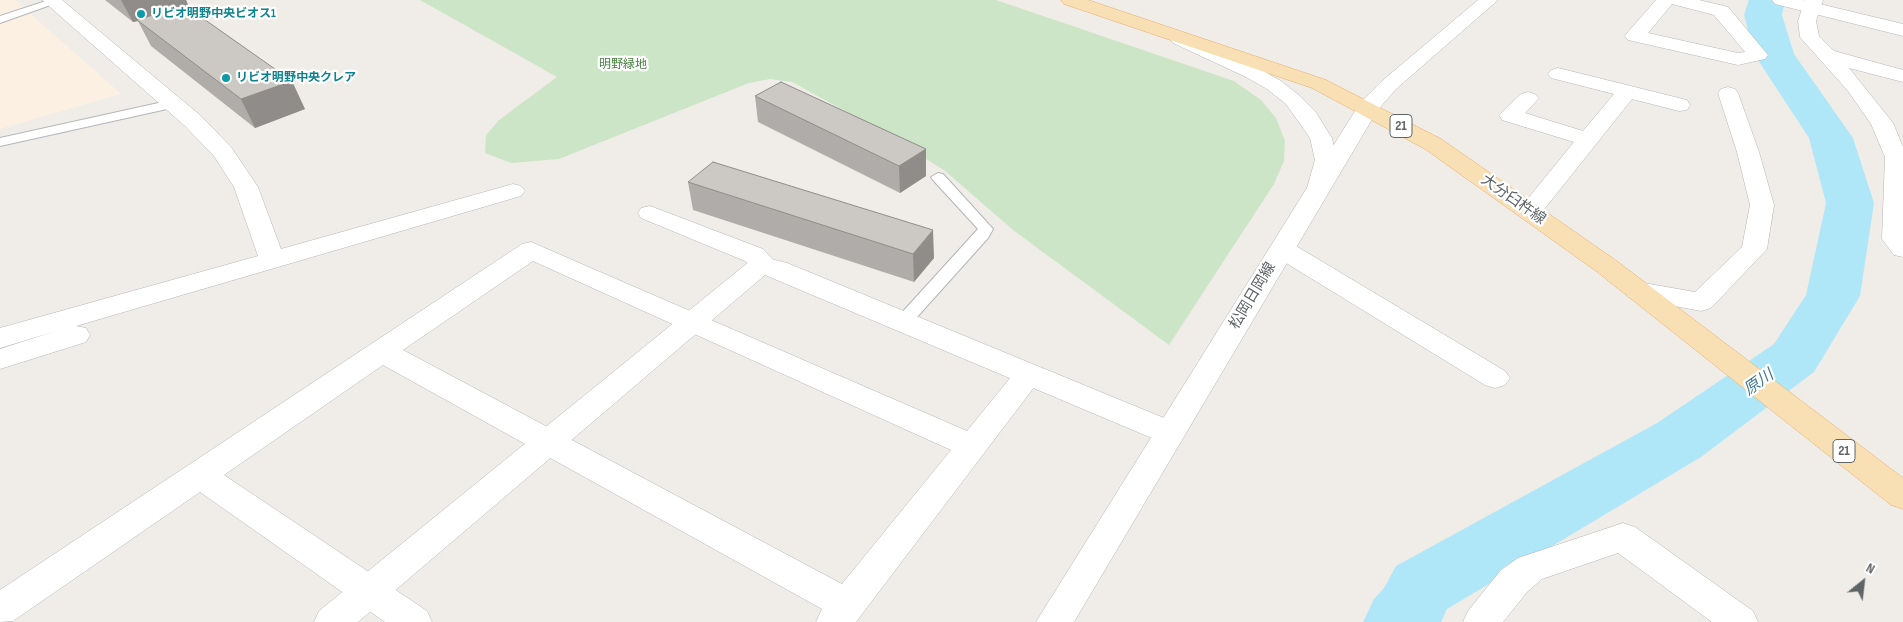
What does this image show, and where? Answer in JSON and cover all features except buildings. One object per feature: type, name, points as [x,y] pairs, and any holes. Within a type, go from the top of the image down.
[{"type":"main road","name":"大分臼杵線","points":[[1070,0],[1137,21],[1319,84],[1368,108],[1433,144],[1638,291],[1903,496]]},
{"type":"street","name":"松岡日岡線","points":[[1054,622],[1368,108],[1388,85],[1489,0]]},
{"type":"street","points":[[1666,0],[1635,36],[1738,58],[1758,55],[1722,11],[1676,0]]},
{"type":"street","points":[[53,1],[172,104],[223,152],[246,187],[272,260]]},
{"type":"street","points":[[1784,1],[1812,4],[1903,30]]},
{"type":"street","points":[[1812,4],[1807,21],[1808,30],[1828,56],[1893,126],[1899,186],[1895,239],[1903,248]]},
{"type":"street","points":[[1137,21],[1253,73],[1274,85],[1293,100],[1307,116],[1321,138],[1326,160],[1319,188]]},
{"type":"street","points":[[1828,56],[1903,76]]},
{"type":"street","points":[[1558,74],[1679,106]]},
{"type":"street","points":[[1529,212],[1627,91]]},
{"type":"street","points":[[1638,291],[1701,302],[1754,249],[1762,205],[1748,152],[1728,93]]},
{"type":"street","points":[[1528,98],[1510,115],[1587,139]]},
{"type":"street","points":[[0,338],[513,191]]},
{"type":"street","points":[[650,213],[754,255],[766,266],[1170,433]]},
{"type":"street","points":[[1282,249],[1495,378]]},
{"type":"street","points":[[0,610],[531,250],[972,446]]},
{"type":"street","points":[[0,359],[225,290],[272,260]]},
{"type":"street","points":[[332,622],[752,271],[766,266]]},
{"type":"street","points":[[381,351],[548,442],[841,613],[1029,374]]},
{"type":"street","points":[[200,475],[414,622]]},
{"type":"street","points":[[1481,622],[1514,581],[1530,568],[1623,537],[1740,622]]},
{"type":"lane","points":[[0,20],[53,1]]},
{"type":"lane","points":[[0,142],[172,104]]},
{"type":"lane","points":[[903,322],[984,235],[986,228],[938,178]]},
{"type":"shaded area","points":[[0,0],[15,0],[121,94],[0,129]]},
{"type":"green space","name":"明野緑地","points":[[420,0],[996,0],[1234,81],[1261,100],[1276,118],[1285,141],[1284,161],[1274,184],[1169,345],[1013,230],[944,170],[874,127],[792,82],[770,79],[749,83],[559,159],[511,163],[485,153],[486,135],[499,120],[557,77]]},
{"type":"waterway","name":"原川","points":[[1400,622],[1410,610],[1421,588],[1501,544],[1679,440],[1794,358],[1833,296],[1850,203],[1831,138],[1774,54],[1763,15],[1767,0]]},
{"type":"place","name":"リビオ明野中央ビオス1","points":[[141,14]]},
{"type":"place","name":"リビオ明野中央クレア","points":[[226,78]]}]
